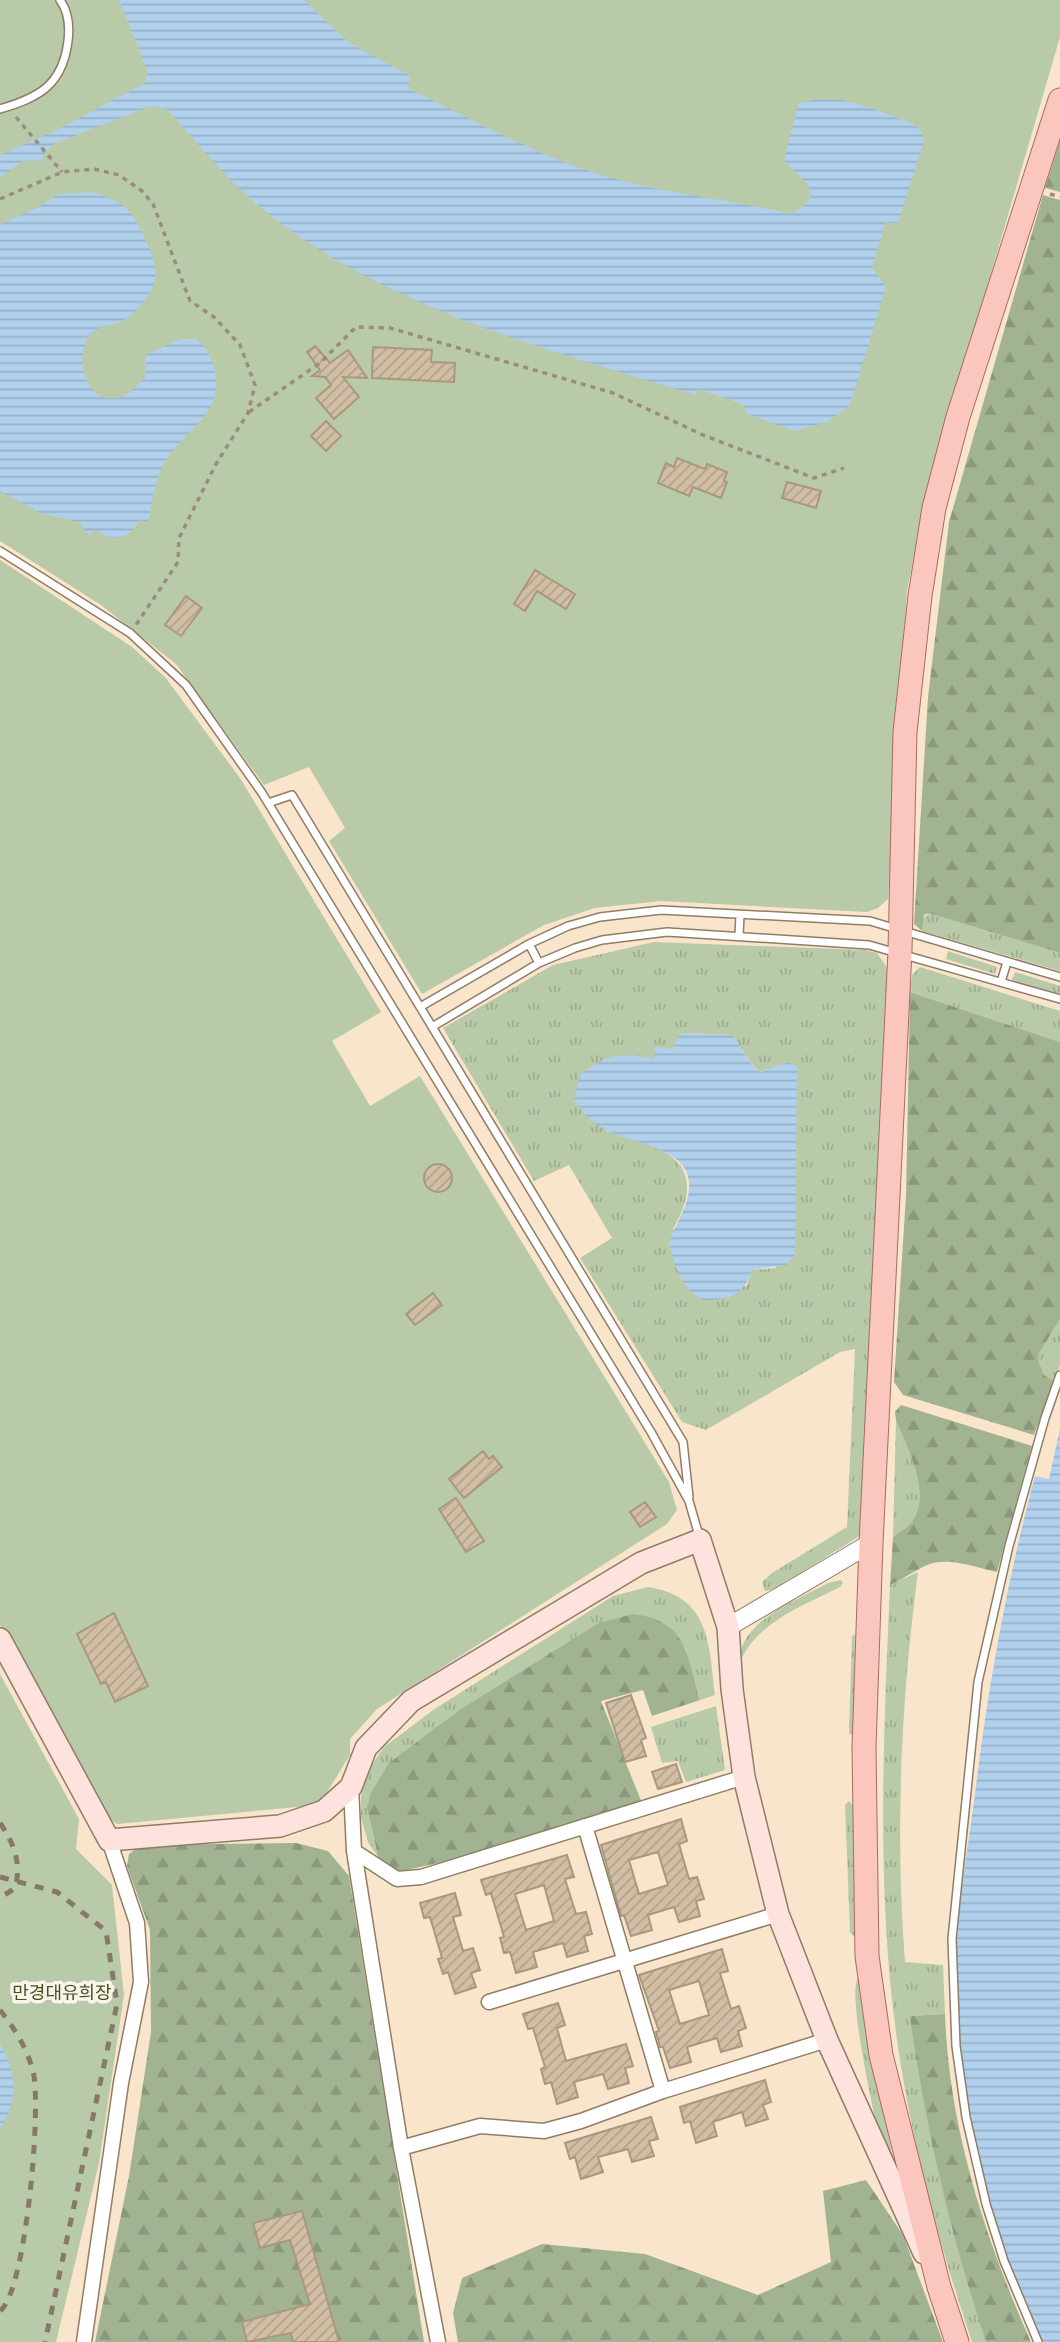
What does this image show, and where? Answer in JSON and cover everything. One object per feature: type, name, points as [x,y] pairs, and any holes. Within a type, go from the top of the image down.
[{"type":"main road","points":[[957,2342],[939,2287],[881,2055],[867,1956],[864,1747],[871,1543],[900,941],[905,732],[920,596],[934,508],[958,417],[1060,100]]},
{"type":"main road","points":[[0,1639],[109,1840],[280,1826],[324,1811],[351,1787],[366,1748],[411,1701],[641,1563],[700,1540],[728,1628],[732,1689],[744,1777],[778,1914],[827,2040],[939,2287]]},
{"type":"street","points":[[728,1628],[871,1543]]},
{"type":"street","points":[[354,1851],[397,1879],[421,1877],[744,1777]]},
{"type":"street","points":[[351,1787],[354,1851],[401,2148],[439,2342]]},
{"type":"street","points":[[585,1826],[663,2091]]},
{"type":"street","points":[[84,2342],[121,2083],[141,1982],[137,1923],[109,1840]]},
{"type":"street","points":[[489,2002],[778,1914]]},
{"type":"street","points":[[401,2148],[480,2126],[544,2131],[827,2040]]},
{"type":"lane","points":[[0,109],[38,94],[51,83],[68,41],[68,22],[60,0]]},
{"type":"lane","points":[[0,551],[131,633],[186,685],[268,803],[651,1432],[689,1501]]},
{"type":"lane","points":[[268,803],[292,795],[683,1442],[689,1501],[700,1540]]},
{"type":"lane","points":[[420,1007],[529,944],[568,926],[600,917],[661,910],[870,920],[900,941],[1001,982],[1060,999]]},
{"type":"lane","points":[[738,936],[740,915]]},
{"type":"lane","points":[[432,1027],[539,963],[602,940],[667,932],[869,945],[900,941],[1007,962],[1060,977]]},
{"type":"lane","points":[[529,944],[539,963]]},
{"type":"lane","points":[[1001,982],[1007,962]]},
{"type":"lane","points":[[1038,2342],[1019,2303],[993,2227],[966,2117],[956,2046],[952,1939],[978,1682],[1009,1546],[1060,1375]]},
{"type":"path","points":[[23,125],[62,172]]},
{"type":"path","points":[[0,200],[62,172],[94,169],[119,175],[142,191],[153,204],[190,301],[215,317],[240,345],[254,385],[248,413],[216,464],[178,538],[178,562],[131,633]]},
{"type":"path","points":[[248,413],[320,363],[356,327],[390,328],[613,393],[703,435],[814,478],[844,468]]},
{"type":"green space","points":[[0,0],[1060,0],[1060,37],[924,503],[907,591],[888,899],[878,908],[867,912],[661,901],[595,908],[544,925],[422,994],[329,841],[345,828],[309,767],[264,785],[176,664],[101,605],[0,541]]},
{"type":"green space","points":[[1060,140],[1060,192],[1045,188]]},
{"type":"green space","points":[[1043,195],[1060,200],[1060,953],[928,913],[924,915],[922,931],[914,924],[928,697],[949,522]]},
{"type":"green space","points":[[0,560],[132,647],[165,677],[240,778],[381,1012],[332,1041],[370,1106],[420,1076],[669,1482],[677,1510],[667,1524],[377,1709],[350,1739],[350,1755],[319,1805],[117,1824],[98,1812],[0,1625]]},
{"type":"green space","points":[[928,913],[1060,953],[1060,971],[922,931],[922,920]]},
{"type":"green space","points":[[654,942],[865,950],[877,953],[888,969],[863,1527],[858,1537],[775,1589],[765,1591],[762,1582],[772,1573],[847,1527],[855,1349],[840,1352],[706,1430],[682,1422],[580,1258],[612,1238],[569,1165],[534,1181],[443,1028],[553,965]],"holes":[[[682,1033],[731,1035],[761,1072],[788,1062],[776,1268],[752,1270],[746,1287],[673,1229],[684,1206],[687,1187],[684,1172],[676,1161],[663,1151],[606,1131],[636,1056],[655,1060],[672,1049]]]},
{"type":"green space","points":[[948,951],[997,967],[995,974],[946,959]]},
{"type":"green space","points":[[920,967],[1060,1011],[1060,1042],[910,992],[912,975]]},
{"type":"green space","points":[[1015,972],[1060,986],[1060,994],[1012,980]]},
{"type":"green space","points":[[910,992],[1060,1042],[1060,1319],[1037,1357],[1044,1375],[1054,1381],[1034,1435],[903,1395],[894,1382],[906,1196]]},
{"type":"green space","points":[[1060,1319],[1060,1365],[1054,1381],[1044,1375],[1037,1357]]},
{"type":"green space","points":[[901,1405],[1032,1446],[997,1572],[964,1564],[938,1562],[890,1585],[893,1537],[911,1523],[917,1512],[919,1499],[916,1472],[896,1420],[895,1412]]},
{"type":"green space","points":[[896,1420],[916,1472],[919,1499],[917,1512],[911,1523],[893,1537]]},
{"type":"green space","points":[[918,1572],[907,1669],[901,1767],[900,1865],[905,1962],[943,1965],[945,2014],[910,2016],[939,2173],[986,2342],[972,2342],[922,2171],[901,2066],[887,1946],[883,1826],[890,1585]]},
{"type":"green space","points":[[841,1580],[843,1583],[840,1587],[781,1617],[768,1627],[746,1650],[739,1665],[741,1650],[748,1636],[770,1615],[828,1583]]},
{"type":"green space","points":[[648,1587],[684,1600],[695,1612],[708,1641],[715,1695],[700,1700],[685,1647],[370,1822],[378,1857],[368,1842],[361,1818],[361,1796],[367,1772],[384,1747],[436,1708],[613,1596]]},
{"type":"green space","points":[[633,1614],[651,1618],[675,1632],[687,1655],[700,1700],[652,1716],[643,1690],[601,1701],[642,1803],[473,1855],[402,1871],[391,1868],[378,1857],[367,1807],[371,1793],[389,1763],[461,1709],[599,1623]]},
{"type":"green space","points":[[855,1635],[854,1733],[851,1735],[852,1636]]},
{"type":"green space","name":"만경대유희장","points":[[0,1674],[79,1819],[76,1849],[112,1885],[124,1995],[99,2163],[56,2342],[0,2342]]},
{"type":"green space","points":[[716,1706],[725,1770],[686,1782],[678,1761],[662,1763],[651,1727]]},
{"type":"green space","points":[[849,1801],[853,1806],[855,1937],[850,1932],[845,1805]]},
{"type":"green space","points":[[296,1843],[328,1851],[349,1876],[424,2342],[95,2342],[129,2176],[151,2032],[150,1930],[127,1866],[129,1854],[140,1845]]},
{"type":"green space","points":[[858,1978],[861,1981],[893,2161],[883,2157],[864,2064],[856,2009],[855,1989]]},
{"type":"green space","points":[[945,2014],[954,2099],[972,2182],[999,2263],[1031,2342],[986,2342],[961,2262],[931,2140],[910,2016]]},
{"type":"green space","points":[[866,2180],[903,2235],[943,2342],[458,2342],[453,2313],[462,2278],[542,2244],[645,2254],[758,2295],[831,2262],[823,2191]]},
{"type":"water","points":[[119,0],[304,0],[348,42],[410,76],[408,88],[534,149],[603,176],[790,214],[803,207],[811,197],[807,183],[784,161],[798,104],[813,100],[842,100],[914,124],[921,131],[924,141],[898,223],[885,223],[872,268],[886,287],[850,405],[827,422],[794,431],[745,413],[745,405],[698,389],[696,395],[577,359],[516,339],[398,293],[343,264],[290,230],[242,191],[166,109],[152,106],[53,144],[40,161],[23,161],[0,177],[0,155],[57,130],[145,83],[148,72]]},
{"type":"water","points":[[94,192],[123,206],[133,217],[152,254],[155,278],[146,299],[130,316],[98,329],[88,338],[82,363],[88,382],[101,396],[124,396],[146,377],[146,355],[180,339],[197,339],[210,356],[216,377],[216,391],[206,414],[170,453],[163,465],[155,486],[148,522],[140,520],[125,536],[114,538],[94,530],[90,536],[78,522],[41,513],[0,491],[0,224],[35,209],[59,194]]},
{"type":"water","points":[[681,1033],[732,1035],[750,1062],[761,1072],[788,1062],[797,1066],[795,1255],[786,1265],[752,1270],[740,1291],[704,1301],[684,1283],[669,1242],[688,1197],[689,1181],[685,1170],[678,1160],[667,1153],[604,1129],[587,1116],[574,1099],[580,1075],[598,1063],[623,1055],[654,1059],[655,1046],[672,1049]]},
{"type":"water","points":[[1060,1429],[1060,2342],[1042,2342],[1004,2251],[976,2155],[960,2056],[956,1957],[961,1896],[980,1754],[1007,1595],[1035,1476],[1049,1479]]},
{"type":"water","points":[[0,2044],[10,2066],[14,2087],[10,2107],[0,2129]]},
{"type":"building","points":[[315,346],[330,363],[348,350],[367,378],[343,377],[359,397],[334,419],[316,398],[331,385],[325,377],[312,376],[320,370],[307,352]]},
{"type":"building","points":[[373,347],[432,350],[431,362],[455,363],[454,382],[372,378]]},
{"type":"building","points":[[326,421],[341,436],[326,451],[311,436]]},
{"type":"building","points":[[677,458],[705,469],[707,464],[727,472],[724,481],[727,482],[721,498],[693,487],[689,496],[658,483],[666,463],[674,467]]},
{"type":"building","points":[[787,482],[821,491],[816,508],[782,498]]},
{"type":"building","points":[[535,570],[575,594],[566,609],[537,591],[525,611],[514,604]]},
{"type":"building","points":[[186,596],[202,608],[181,636],[165,625]]},
{"type":"building","points":[[438,1164],[448,1168],[452,1178],[448,1188],[438,1192],[428,1188],[424,1178],[428,1168]]},
{"type":"building","points":[[433,1293],[442,1305],[415,1325],[406,1314]]},
{"type":"building","points":[[483,1451],[489,1459],[493,1456],[502,1467],[464,1498],[449,1479]]},
{"type":"building","points":[[456,1498],[484,1541],[466,1552],[439,1509]]},
{"type":"building","points":[[645,1502],[656,1517],[640,1527],[630,1512]]},
{"type":"building","points":[[114,1613],[148,1686],[115,1702],[106,1682],[101,1684],[77,1634]]},
{"type":"building","points":[[631,1695],[646,1738],[641,1740],[646,1756],[625,1762],[606,1703]]},
{"type":"building","points":[[676,1764],[682,1782],[658,1789],[652,1772]]},
{"type":"building","points":[[681,1819],[687,1841],[679,1844],[689,1879],[697,1877],[704,1899],[696,1901],[700,1916],[679,1922],[674,1907],[648,1915],[652,1930],[631,1936],[624,1915],[621,1916],[601,1845]],"holes":[[[658,1852],[668,1885],[639,1894],[629,1860]]]},
{"type":"building","points":[[567,1855],[574,1877],[565,1879],[576,1914],[586,1912],[592,1934],[584,1936],[588,1951],[567,1957],[563,1943],[533,1952],[537,1967],[516,1973],[510,1952],[504,1953],[500,1938],[504,1937],[491,1893],[486,1895],[481,1880]],"holes":[[[544,1885],[554,1921],[526,1930],[515,1894]]]},
{"type":"building","points":[[455,1893],[461,1915],[453,1917],[463,1951],[473,1948],[480,1970],[471,1973],[476,1987],[455,1994],[448,1972],[443,1974],[438,1959],[442,1958],[430,1917],[424,1918],[420,1903]]},
{"type":"building","points":[[722,1949],[728,1971],[720,1973],[731,2009],[739,2006],[746,2028],[738,2031],[742,2046],[721,2052],[717,2038],[687,2047],[691,2062],[670,2068],[663,2047],[660,2047],[656,2032],[659,2031],[639,1975]],"holes":[[[699,1981],[709,2015],[680,2024],[669,1990]]]},
{"type":"building","points":[[558,2003],[565,2025],[557,2028],[566,2061],[626,2044],[633,2066],[625,2068],[629,2083],[608,2089],[603,2074],[574,2082],[578,2097],[557,2104],[551,2082],[545,2084],[541,2069],[545,2067],[533,2028],[528,2029],[523,2014]]},
{"type":"building","points":[[765,2080],[771,2102],[763,2105],[768,2119],[746,2126],[742,2112],[713,2122],[717,2136],[696,2143],[690,2121],[684,2123],[680,2107]]},
{"type":"building","points":[[651,2117],[658,2139],[649,2141],[654,2156],[632,2162],[628,2149],[598,2157],[603,2172],[581,2179],[575,2157],[570,2159],[565,2143]]},
{"type":"building","points":[[302,2211],[339,2342],[293,2342],[291,2333],[247,2342],[242,2322],[310,2304],[290,2240],[260,2248],[253,2223]]},
{"type":"railway","points":[[0,1823],[13,1846],[18,1870],[15,1888],[0,1898]]},
{"type":"railway","points":[[0,1877],[57,1892],[106,1931],[117,2004],[45,2342]]},
{"type":"railway","points":[[0,2010],[27,2054],[33,2071],[35,2090],[30,2197],[24,2236],[9,2297],[0,2311]]}]
